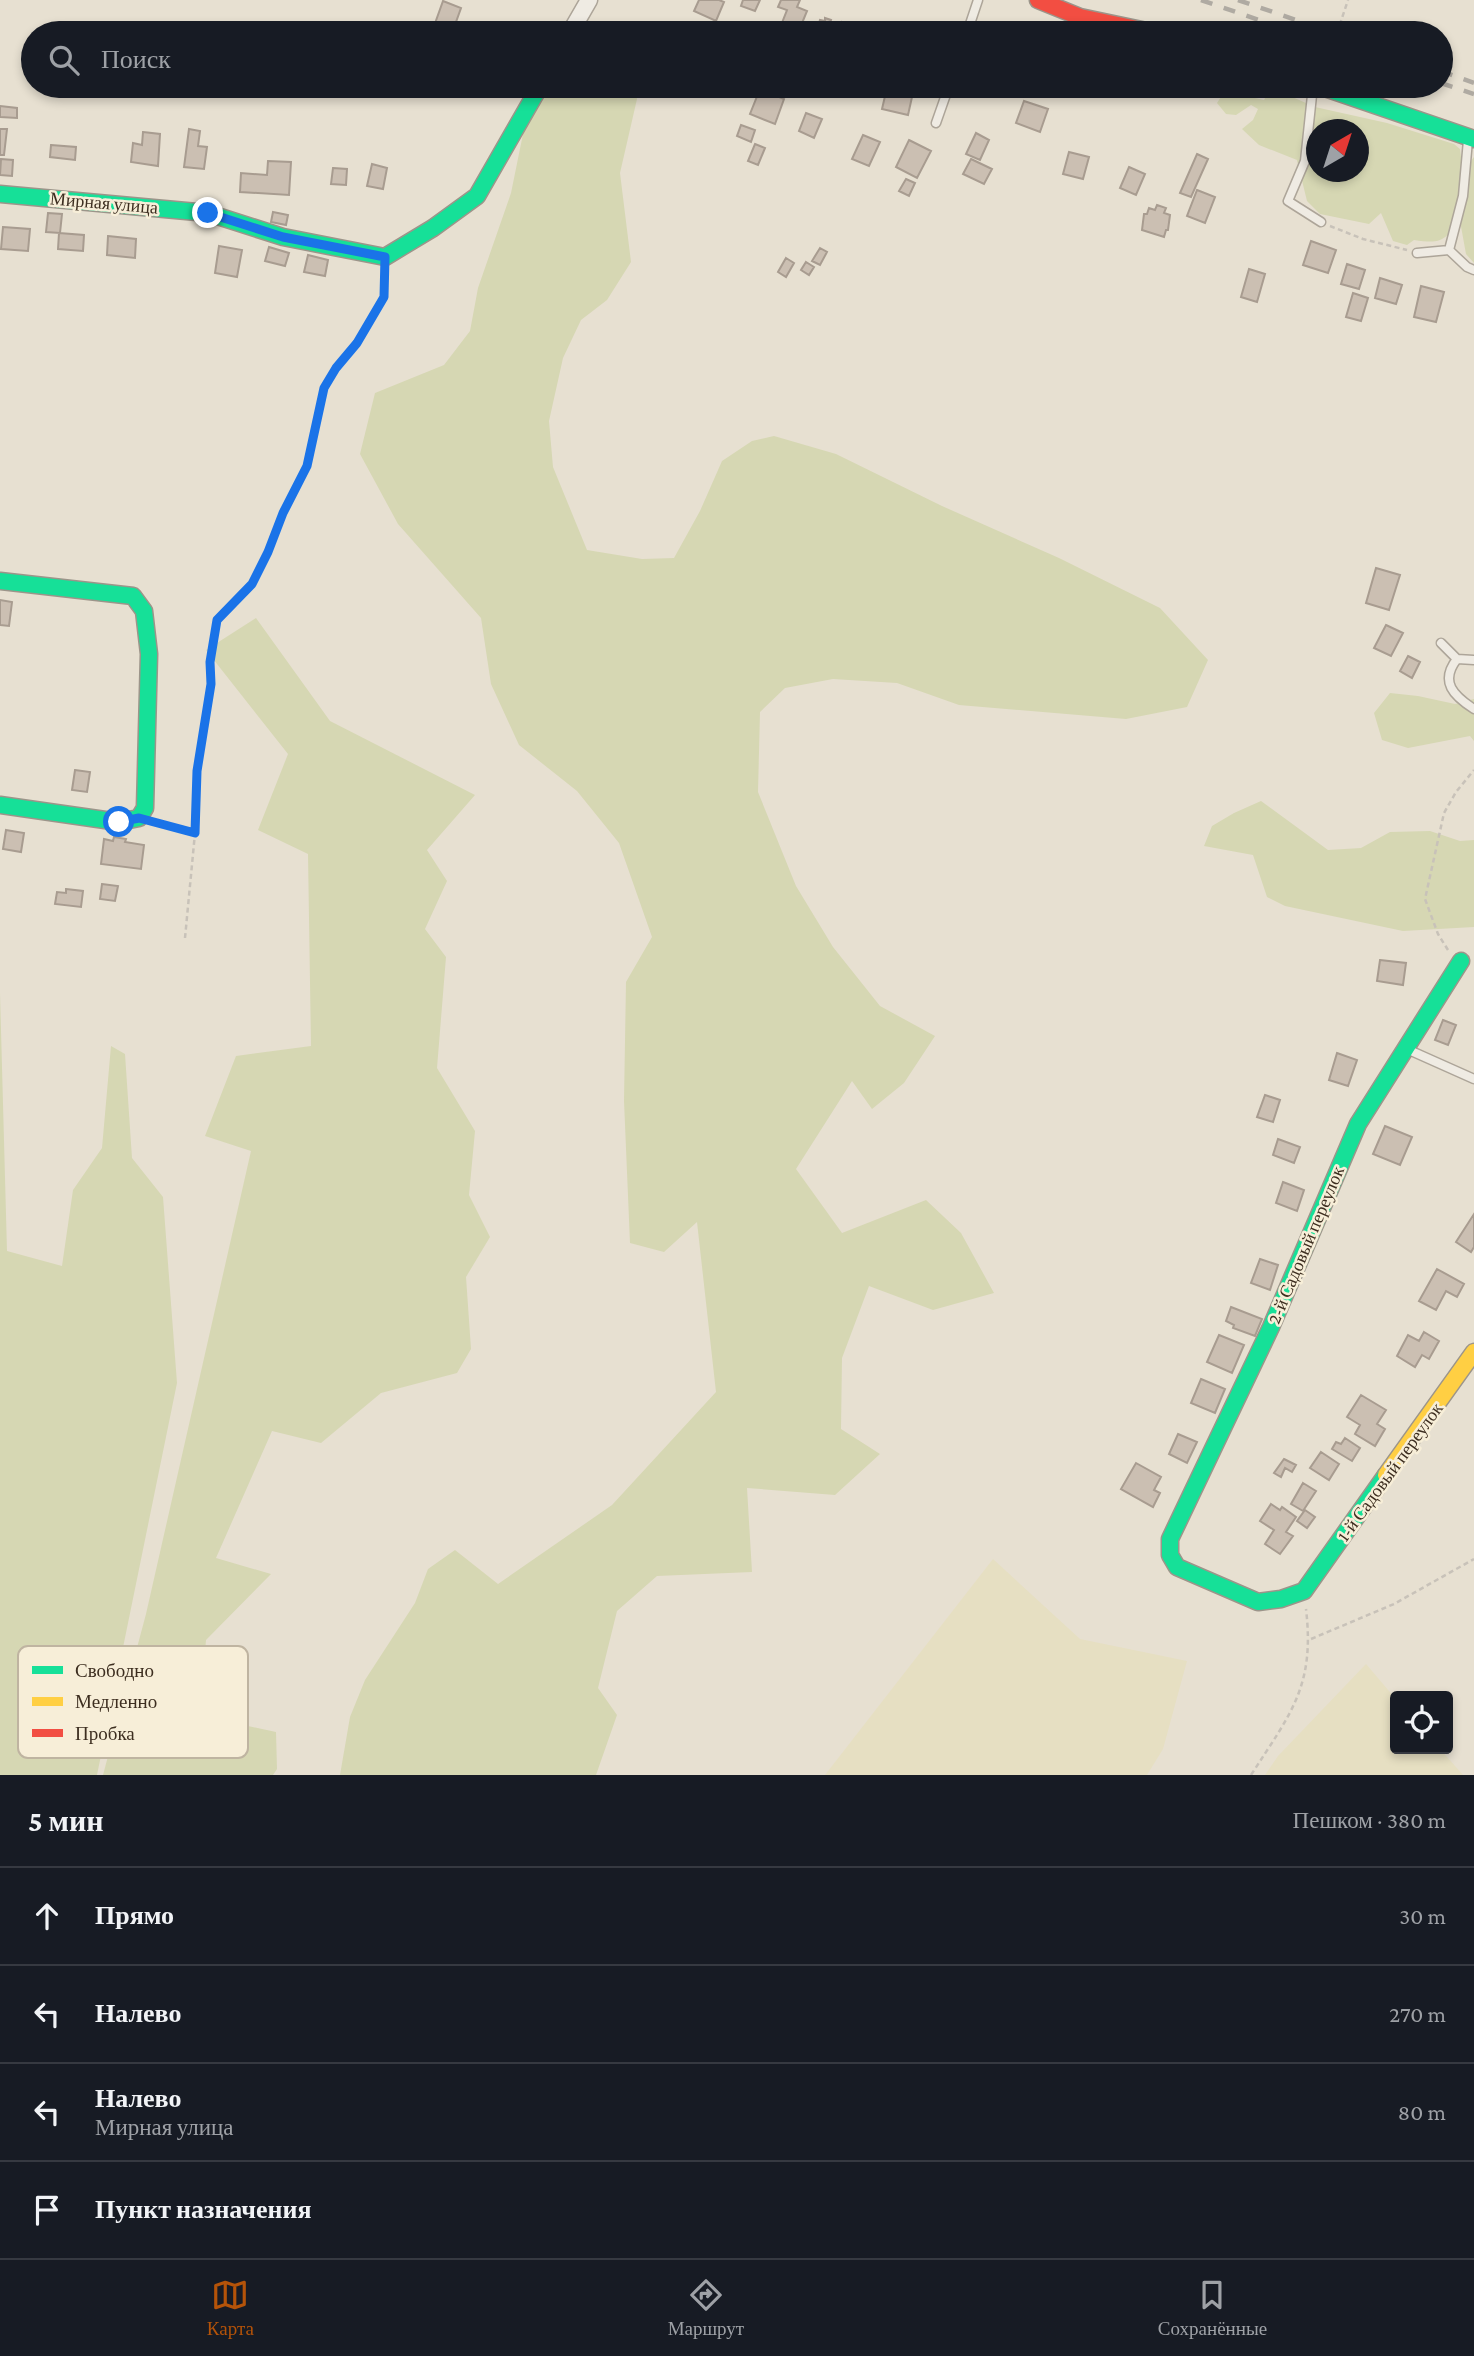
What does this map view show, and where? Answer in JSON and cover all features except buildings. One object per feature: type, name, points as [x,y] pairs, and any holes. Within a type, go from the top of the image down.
[{"type":"street","points":[[577,21],[589,0]]},
{"type":"street","points":[[1038,0],[1080,16],[1102,21]]},
{"type":"street","points":[[385,257],[433,228],[477,196],[533,98]]},
{"type":"street","points":[[1354,98],[1471,138]]},
{"type":"street","name":"Мирная улица","points":[[0,194],[208,213],[283,237],[385,257]]},
{"type":"street","points":[[0,581],[133,596],[144,611],[149,654],[145,808],[139,818],[119,822],[0,805]]},
{"type":"street","name":"2-й Садовый переулок","points":[[1304,1591],[1281,1599],[1258,1602],[1177,1567],[1170,1555],[1170,1539],[1271,1327],[1358,1124],[1459,964]]},
{"type":"street","name":"1-й Садовый переулок","points":[[1304,1591],[1474,1352]]},
{"type":"lane","points":[[971,21],[978,0]]},
{"type":"lane","points":[[936,123],[945,98]]},
{"type":"lane","points":[[1312,98],[1305,161],[1288,201],[1321,222]]},
{"type":"lane","points":[[1449,250],[1463,196],[1471,138]]},
{"type":"lane","points":[[1417,253],[1449,250],[1474,270]]},
{"type":"lane","points":[[1441,643],[1457,659],[1474,660]]},
{"type":"lane","points":[[1457,659],[1450,668],[1449,682],[1452,691],[1474,709]]},
{"type":"lane","points":[[1406,1049],[1474,1079]]},
{"type":"path","points":[[1341,21],[1348,0]]},
{"type":"path","points":[[1321,222],[1363,239],[1417,253]]},
{"type":"path","points":[[185,938],[195,833],[197,771],[211,684],[210,662],[217,620],[252,584],[268,552],[283,513],[307,466],[324,388],[336,368],[357,343],[384,297],[385,257]]},
{"type":"path","points":[[1459,964],[1438,934],[1425,899],[1444,813],[1456,792],[1474,770]]},
{"type":"path","points":[[139,818],[195,833]]},
{"type":"path","points":[[1310,1639],[1394,1604],[1474,1559]]},
{"type":"path","points":[[1251,1775],[1293,1709],[1306,1674],[1310,1639],[1304,1591]]},
{"type":"shaded area","points":[[993,1559],[1080,1639],[1187,1661],[1163,1749],[1147,1775],[825,1775]]},
{"type":"shaded area","points":[[1366,1664],[1390,1692],[1390,1754],[1444,1754],[1463,1775],[1265,1775],[1278,1756]]},
{"type":"green space","points":[[542,98],[637,98],[620,173],[631,262],[607,300],[581,320],[563,358],[549,421],[553,467],[587,550],[642,559],[674,558],[700,511],[722,461],[752,441],[774,436],[836,454],[1160,608],[1208,660],[1187,707],[1126,719],[959,705],[897,683],[833,679],[785,688],[760,712],[758,792],[796,886],[833,947],[880,1006],[935,1036],[904,1083],[872,1109],[852,1081],[796,1169],[842,1233],[926,1200],[961,1233],[994,1293],[933,1310],[869,1286],[842,1358],[841,1429],[880,1454],[835,1495],[747,1488],[752,1572],[657,1576],[617,1611],[598,1688],[617,1715],[596,1775],[340,1775],[350,1717],[365,1680],[415,1603],[428,1569],[455,1550],[498,1584],[612,1505],[716,1392],[697,1222],[664,1252],[630,1243],[624,1101],[626,982],[652,937],[619,843],[577,791],[519,745],[491,684],[481,618],[398,524],[360,454],[375,393],[444,365],[470,331],[478,288],[511,193],[523,134]]},
{"type":"green space","points":[[1220,98],[1295,98],[1315,107],[1369,119],[1387,123],[1454,144],[1460,149],[1463,172],[1474,157],[1474,263],[1466,254],[1460,221],[1441,240],[1414,240],[1407,245],[1393,241],[1381,213],[1369,224],[1320,214],[1307,201],[1297,160],[1259,145],[1242,129],[1253,120],[1258,109],[1251,105],[1236,115],[1226,114],[1217,103]]},
{"type":"green space","points":[[256,618],[330,721],[475,795],[427,850],[447,881],[425,929],[446,957],[437,1068],[475,1131],[469,1195],[490,1237],[466,1277],[471,1349],[457,1373],[381,1393],[321,1443],[272,1431],[216,1558],[271,1574],[206,1640],[206,1646],[137,1646],[251,1151],[205,1136],[236,1056],[311,1046],[308,854],[258,830],[288,754],[206,650]]},
{"type":"green space","points":[[1390,693],[1455,704],[1474,699],[1474,741],[1470,736],[1408,748],[1382,740],[1374,713]]},
{"type":"green space","points":[[1261,801],[1328,850],[1361,848],[1390,832],[1430,831],[1460,841],[1474,840],[1474,927],[1403,931],[1285,906],[1267,897],[1253,855],[1204,846],[1212,826]]},
{"type":"green space","points":[[0,993],[7,1251],[62,1266],[73,1190],[102,1148],[111,1046],[125,1054],[132,1158],[163,1197],[177,1383],[123,1646],[18,1646],[18,1758],[100,1758],[97,1775],[0,1775]]},
{"type":"green space","points":[[248,1726],[276,1732],[277,1769],[273,1775],[103,1775],[108,1758],[248,1758]]},
{"type":"railway","points":[[1201,0],[1262,21]]},
{"type":"railway","points":[[1238,0],[1299,21]]},
{"type":"railway","points":[[1453,75],[1474,83]]},
{"type":"railway","points":[[1453,87],[1474,94]]},
{"type":"traffic: fast","points":[[0,194],[208,213],[283,237],[385,257],[433,228],[477,196],[533,98]]},
{"type":"traffic: fast","points":[[1354,98],[1474,139]]},
{"type":"traffic: fast","points":[[0,581],[133,596],[144,611],[149,654],[145,808],[139,818],[119,822],[0,805]]},
{"type":"traffic: fast","points":[[1386,1475],[1304,1591],[1281,1599],[1258,1602],[1177,1567],[1170,1555],[1170,1539],[1271,1327],[1358,1124],[1461,961]]},
{"type":"traffic: slow","points":[[1386,1475],[1474,1352]]},
{"type":"traffic: jam","points":[[1038,0],[1080,17],[1099,21]]},
{"type":"route","points":[[119,822],[139,818],[195,833],[197,771],[211,684],[210,662],[217,620],[252,584],[307,466],[324,388],[336,368],[357,343],[384,297],[385,257],[283,237],[208,213]]}]
